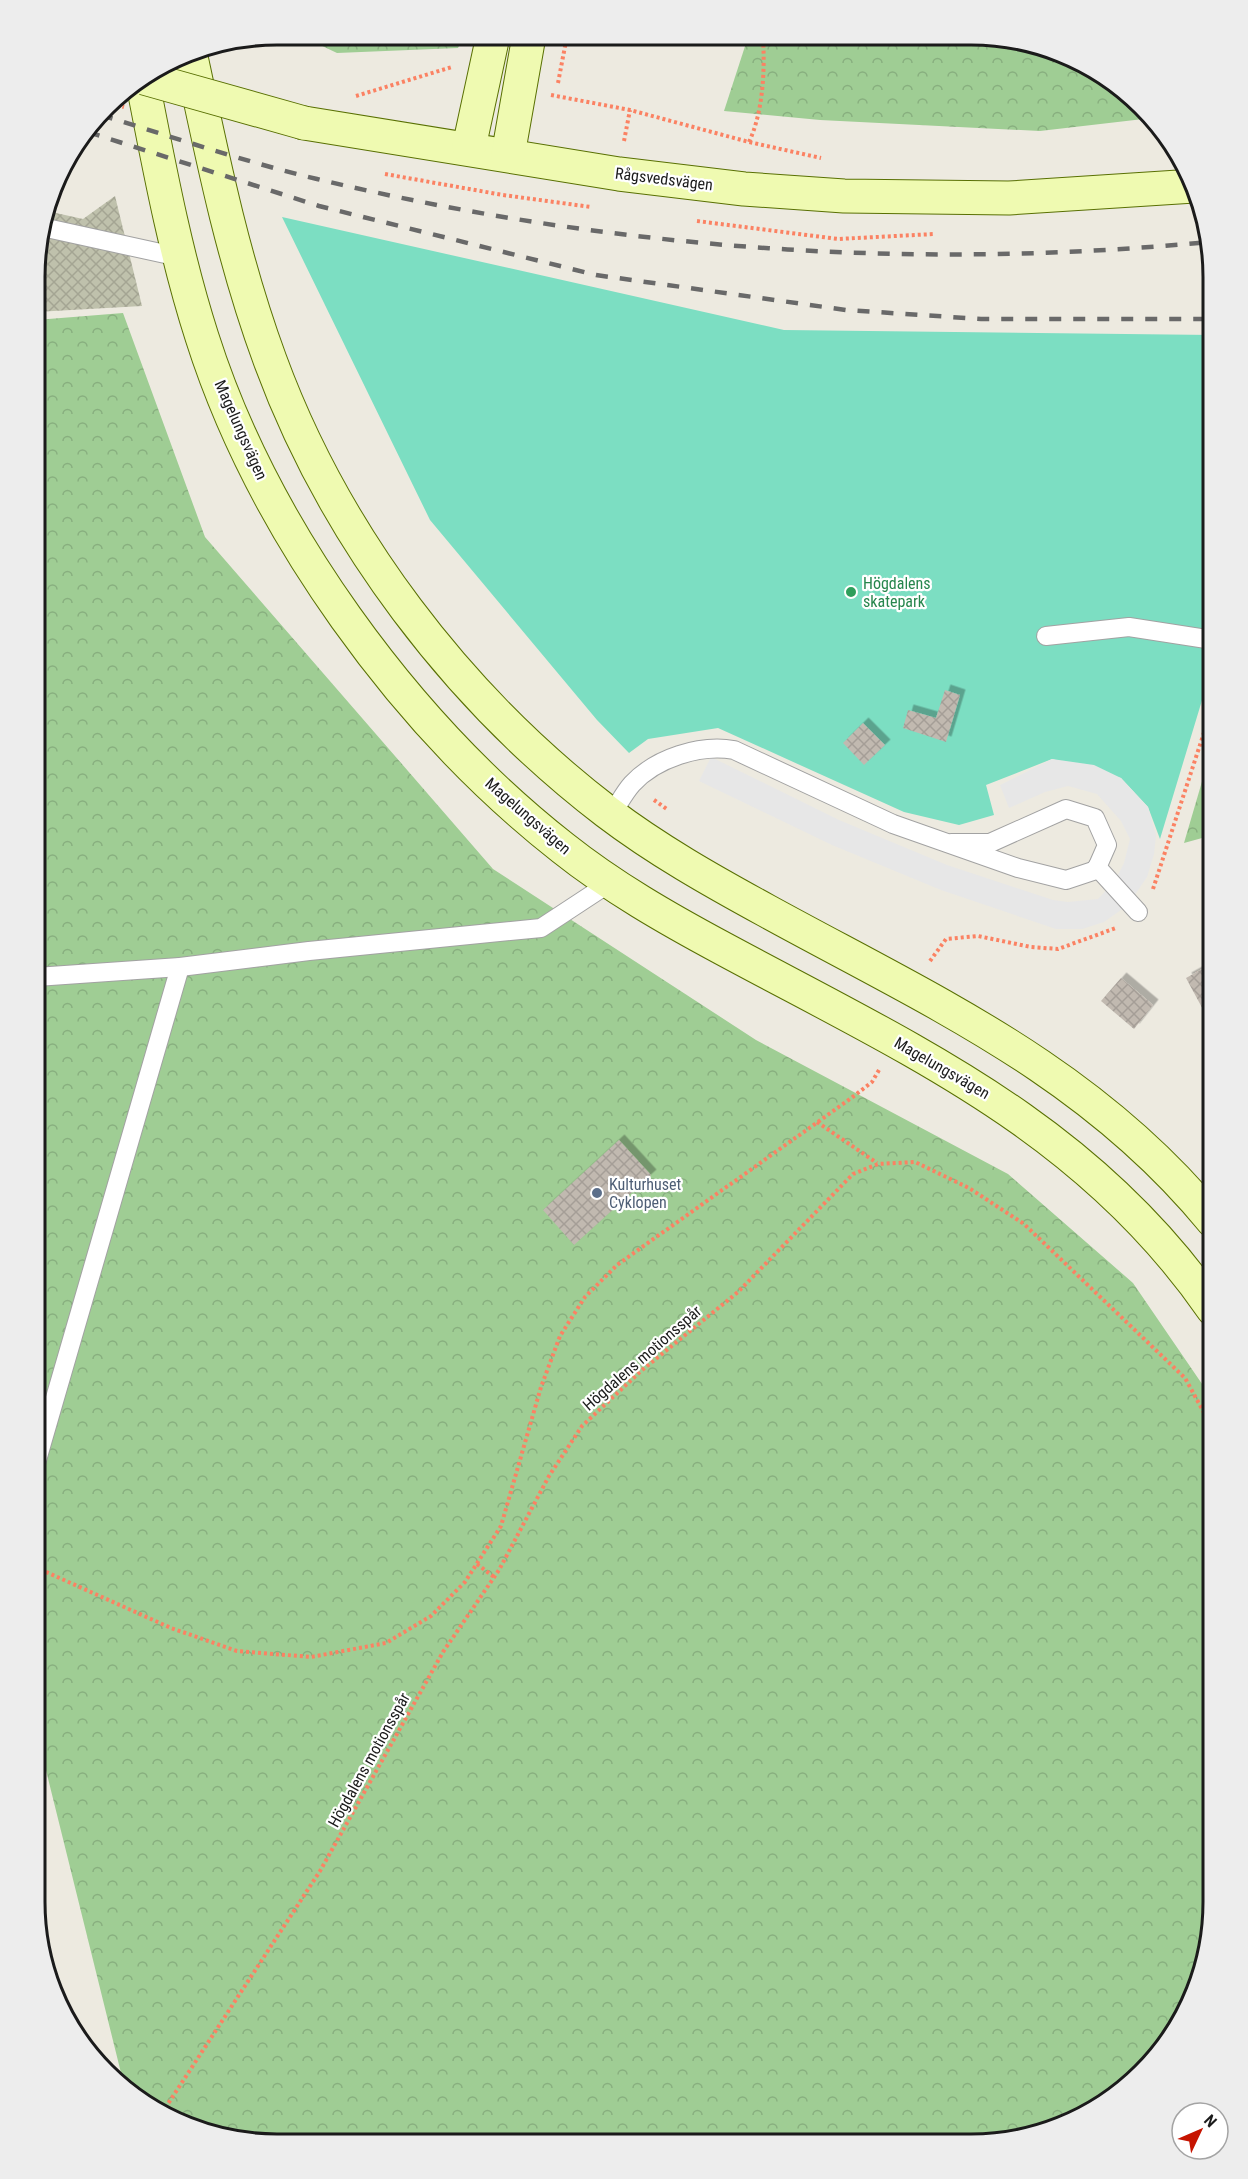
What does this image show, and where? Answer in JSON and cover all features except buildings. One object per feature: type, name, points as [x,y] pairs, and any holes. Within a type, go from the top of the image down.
[{"type":"main road","points":[[469,147],[491,45]]},
{"type":"main road","points":[[508,155],[527,45]]},
{"type":"main road","points":[[192,61],[219,191],[248,296],[270,361],[296,424],[327,483],[391,587],[457,671],[508,727],[549,765],[611,816],[701,875],[923,970],[1028,1056],[1080,1093],[1151,1153],[1203,1210]]},
{"type":"main road","name":"Rågsvedsvägen","points":[[153,81],[304,123],[469,147],[619,174],[744,189],[844,196],[1009,198],[1184,187]]},
{"type":"main road","name":"Magelungsvägen","points":[[145,86],[179,257],[203,340],[245,446],[304,552],[342,610],[410,700],[458,753],[564,849],[611,882],[719,947],[891,1038],[987,1094],[1085,1166],[1168,1249],[1203,1296]]},
{"type":"lane","points":[[50,229],[179,257]]},
{"type":"lane","points":[[1046,636],[1129,627],[1203,638]]},
{"type":"lane","points":[[611,816],[632,784],[659,762],[714,747],[734,750],[893,824],[1018,868],[1066,880],[1097,867],[1107,845],[1095,818],[1066,809],[990,843],[951,843]]},
{"type":"lane","points":[[1097,867],[1138,912]]},
{"type":"lane","points":[[45,976],[180,967],[309,951],[541,928],[611,882]]},
{"type":"lane","points":[[45,1433],[180,967]]},
{"type":"path","points":[[521,82],[552,95],[630,110],[748,142],[754,130],[765,66],[764,45]]},
{"type":"path","points":[[344,95],[355,97],[450,67],[485,71]]},
{"type":"path","points":[[632,784],[673,814]]},
{"type":"path","points":[[923,970],[938,967]]},
{"type":"path","points":[[45,1571],[171,1628],[237,1651],[311,1657],[386,1643],[431,1616],[465,1582],[501,1526],[541,1387],[560,1336],[585,1297],[617,1265],[872,1082],[888,1057],[891,1038]]},
{"type":"path","points":[[817,1122],[878,1164]]},
{"type":"path","name":"Högdalens motionsspår","points":[[167,2106],[320,1871],[443,1652],[494,1577],[549,1476],[582,1426],[641,1371],[738,1292],[853,1174],[878,1164],[915,1162],[969,1188],[1024,1224],[1185,1378],[1203,1411]]},
{"type":"path","points":[[477,1564],[494,1577]]},
{"type":"shaded area","points":[[115,196],[142,306],[45,311],[45,261],[54,213],[83,219]]},
{"type":"shaded area","points":[[711,757],[839,820],[947,865],[1053,900],[1068,902],[1098,899],[1115,881],[1124,863],[1130,839],[1121,821],[1097,794],[1068,786],[1045,792],[1009,808],[1000,785],[1052,759],[1094,765],[1121,778],[1148,807],[1156,835],[1154,854],[1147,877],[1128,905],[1104,922],[1082,929],[1056,929],[941,890],[832,845],[699,781]]},
{"type":"green space","points":[[320,45],[460,45],[458,48],[337,53]]},
{"type":"green space","points":[[745,45],[987,45],[1017,49],[1046,57],[1074,69],[1100,84],[1124,102],[1141,119],[1040,131],[820,120],[724,111]]},
{"type":"green space","name":"Högdalens skatepark","points":[[282,217],[784,330],[1203,335],[1203,697],[1160,839],[1148,807],[1121,778],[1052,759],[986,785],[994,815],[959,825],[904,812],[718,728],[648,739],[629,753],[597,720],[430,520]]},
{"type":"green space","points":[[123,313],[205,537],[493,869],[756,1040],[1008,1174],[1133,1283],[1203,1385],[1203,1918],[1199,1948],[1191,1977],[1164,2031],[1146,2055],[1124,2077],[1087,2103],[1046,2122],[1017,2130],[987,2134],[261,2134],[231,2130],[202,2122],[161,2103],[121,2074],[45,1766],[45,319]]},
{"type":"green space","points":[[1203,778],[1203,838],[1184,843]]},
{"type":"railway","points":[[109,117],[236,157],[317,179],[427,203],[537,222],[648,237],[760,248],[872,253],[984,254],[1096,250],[1201,243]]},
{"type":"railway","points":[[94,134],[319,206],[596,275],[846,310],[981,319],[1203,319]]},
{"type":"place","name":"Högdalens skatepark","points":[[851,592]]},
{"type":"place","name":"Kulturhuset Cyklopen","points":[[597,1193]]}]
